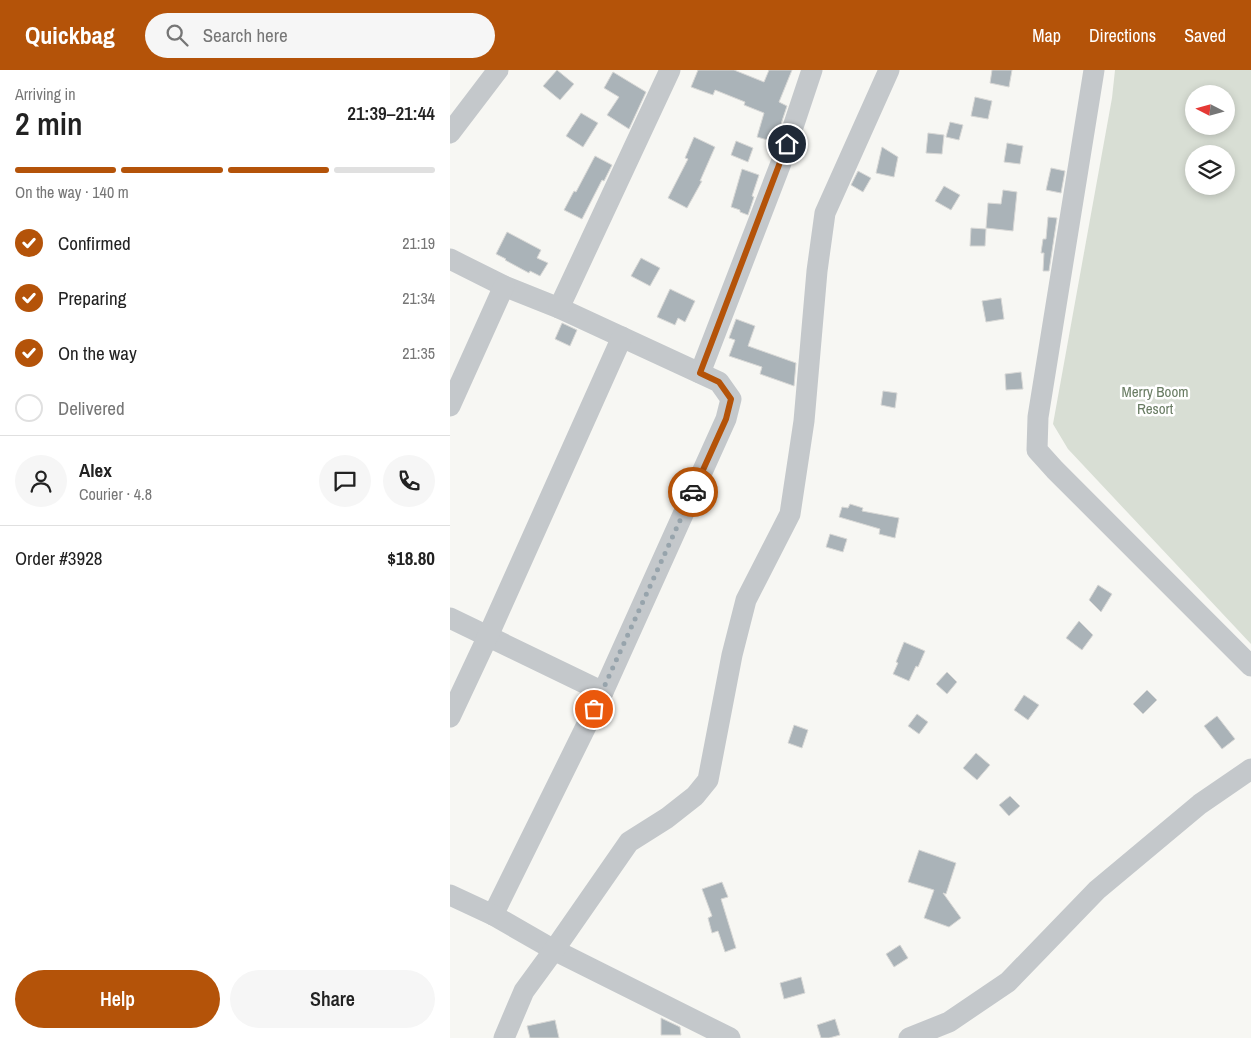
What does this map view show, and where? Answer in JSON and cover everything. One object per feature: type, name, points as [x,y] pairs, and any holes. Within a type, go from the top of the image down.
[{"type":"street","points":[[450,133],[498,70]]},
{"type":"street","points":[[559,308],[670,70]]},
{"type":"street","points":[[700,373],[781,163],[812,70]]},
{"type":"street","points":[[504,1038],[524,991],[629,842],[695,796],[708,780],[732,655],[746,600],[790,514],[804,421],[817,271],[825,213],[889,70]]},
{"type":"street","points":[[1094,70],[1038,417],[1037,450],[1251,666]]},
{"type":"street","points":[[450,259],[504,286],[559,308],[719,382],[731,399],[726,419],[603,692],[493,915]]},
{"type":"street","points":[[450,406],[504,286]]},
{"type":"street","points":[[450,718],[622,337]]},
{"type":"street","points":[[450,618],[603,692]]},
{"type":"street","points":[[909,1038],[949,1022],[1008,982],[1097,890],[1200,804],[1251,769]]},
{"type":"street","points":[[450,894],[493,915],[554,950],[730,1038]]},
{"type":"green space","name":"Merry Boom Resort","points":[[1115,70],[1251,70],[1251,644],[1068,449],[1053,424],[1112,98]]},
{"type":"building","points":[[557,70],[574,84],[560,100],[543,86]]},
{"type":"building","points":[[698,70],[734,70],[764,82],[769,70],[792,70],[779,102],[787,106],[775,142],[757,137],[764,113],[744,105],[745,102],[715,90],[713,95],[691,87]]},
{"type":"building","points":[[992,70],[1012,70],[1009,87],[990,83]]},
{"type":"building","points":[[613,72],[646,92],[629,129],[607,115],[619,97],[604,88]]},
{"type":"building","points":[[975,97],[992,101],[988,119],[971,116]]},
{"type":"building","points":[[581,113],[598,123],[583,147],[566,136]]},
{"type":"building","points":[[950,122],[963,125],[959,140],[946,137]]},
{"type":"building","points":[[928,133],[944,135],[942,154],[926,153]]},
{"type":"building","points":[[694,137],[715,147],[700,181],[702,181],[687,208],[668,198],[688,159],[685,158]]},
{"type":"building","points":[[736,141],[753,148],[748,162],[731,155]]},
{"type":"building","points":[[1007,143],[1023,146],[1020,164],[1004,162]]},
{"type":"building","points":[[882,147],[898,157],[894,177],[876,173]]},
{"type":"building","points":[[595,156],[612,165],[582,219],[564,210]]},
{"type":"building","points":[[1051,168],[1065,171],[1061,193],[1046,190]]},
{"type":"building","points":[[742,169],[759,175],[748,215],[731,207]]},
{"type":"building","points":[[858,171],[871,178],[863,192],[851,185]]},
{"type":"building","points":[[944,186],[960,195],[951,210],[935,201]]},
{"type":"building","points":[[1003,190],[1017,192],[1013,231],[986,228],[988,203],[1001,204]]},
{"type":"building","points":[[1048,217],[1057,218],[1049,271],[1043,271],[1044,253],[1041,253],[1043,239],[1046,239]]},
{"type":"building","points":[[971,228],[986,229],[985,246],[970,246]]},
{"type":"building","points":[[507,232],[541,250],[537,258],[548,263],[540,276],[530,271],[529,273],[496,254]]},
{"type":"building","points":[[641,258],[660,268],[650,286],[631,276]]},
{"type":"building","points":[[670,289],[695,301],[685,322],[678,318],[675,325],[657,317]]},
{"type":"building","points":[[1001,298],[1004,319],[986,322],[982,301]]},
{"type":"building","points":[[736,319],[755,326],[748,346],[796,363],[794,386],[760,374],[762,367],[729,356],[735,340],[729,338]]},
{"type":"building","points":[[562,323],[577,330],[570,346],[555,339]]},
{"type":"building","points":[[1021,372],[1023,389],[1006,390],[1005,374]]},
{"type":"building","points":[[883,391],[897,393],[895,408],[881,405]]},
{"type":"building","points":[[850,504],[863,508],[862,511],[899,518],[895,538],[879,534],[880,529],[839,517],[842,507],[848,508]]},
{"type":"building","points":[[830,534],[847,539],[843,552],[826,547]]},
{"type":"building","points":[[1098,585],[1112,594],[1101,612],[1089,600]]},
{"type":"building","points":[[1079,621],[1093,635],[1082,650],[1066,638]]},
{"type":"building","points":[[904,642],[925,651],[909,681],[893,674]]},
{"type":"building","points":[[947,672],[957,682],[947,694],[936,684]]},
{"type":"building","points":[[1147,690],[1157,700],[1143,714],[1133,704]]},
{"type":"building","points":[[1024,695],[1039,705],[1028,720],[1014,710]]},
{"type":"building","points":[[917,714],[928,722],[919,734],[908,726]]},
{"type":"building","points":[[1217,716],[1235,739],[1222,749],[1204,726]]},
{"type":"building","points":[[794,725],[808,730],[802,748],[788,743]]},
{"type":"building","points":[[976,753],[990,765],[977,780],[963,768]]},
{"type":"building","points":[[1010,796],[1020,806],[1009,816],[999,805]]},
{"type":"building","points":[[919,850],[956,863],[946,894],[943,893],[961,918],[949,927],[924,918],[934,890],[908,882]]},
{"type":"building","points":[[722,882],[728,897],[721,899],[736,948],[725,952],[718,931],[712,933],[708,918],[712,916],[702,889]]},
{"type":"building","points":[[900,945],[908,958],[894,967],[886,954]]},
{"type":"building","points":[[801,977],[805,993],[784,999],[780,983]]},
{"type":"building","points":[[661,1018],[680,1027],[681,1035],[661,1035]]},
{"type":"building","points":[[835,1019],[840,1035],[821,1038],[817,1025]]},
{"type":"building","points":[[555,1020],[559,1038],[530,1038],[527,1026]]},
{"type":"way so far","points":[[594,709],[693,492]]},
{"type":"route","points":[[693,492],[726,419],[731,399],[719,382],[700,373],[787,144]]}]
